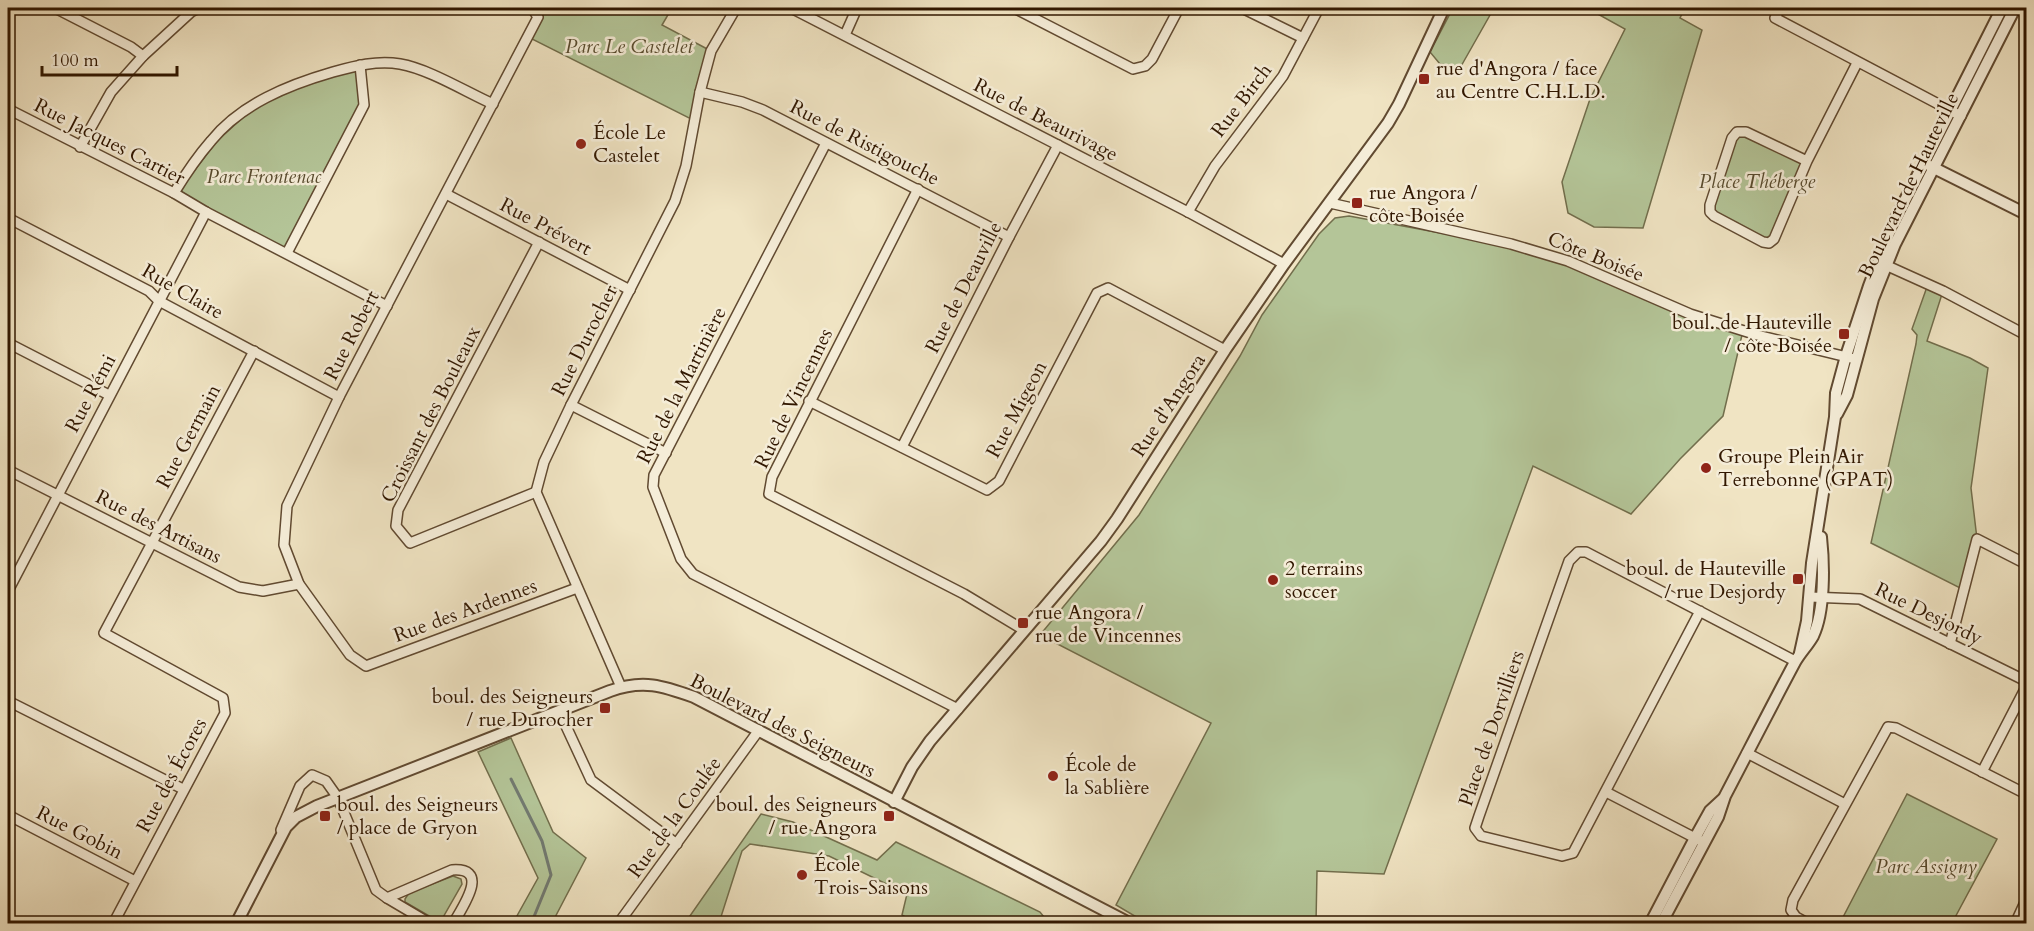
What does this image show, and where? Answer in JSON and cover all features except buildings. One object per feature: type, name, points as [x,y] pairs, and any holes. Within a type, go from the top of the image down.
[{"type":"street","points":[[55,8],[131,47],[143,56]]},
{"type":"street","points":[[80,147],[111,92],[143,56],[191,12],[199,8]]},
{"type":"street","name":"Rue Robert","points":[[366,666],[350,655],[299,584],[284,545],[287,506],[339,397],[538,17],[532,8]]},
{"type":"street","name":"Rue Durocher","points":[[536,492],[544,462],[571,405],[675,201],[686,166],[700,92],[711,51],[736,8]]},
{"type":"street","name":"Rue de Beaurivage","points":[[791,8],[1188,212],[1284,264]]},
{"type":"street","points":[[845,35],[857,8]]},
{"type":"street","points":[[1014,8],[1133,69],[1145,66],[1152,59],[1179,8]]},
{"type":"street","points":[[1242,8],[1303,38]]},
{"type":"street","name":"Rue Birch","points":[[1188,212],[1215,166],[1283,76],[1319,8]]},
{"type":"street","name":"Rue d'Angora","points":[[894,802],[912,767],[930,741],[1101,541],[1117,519],[1225,350],[1284,264],[1394,114],[1444,8]]},
{"type":"street","points":[[1780,8],[1775,18],[1961,116]]},
{"type":"street","name":"Boulevard de Hauteville","points":[[1798,657],[1810,597],[1812,563],[1835,417],[1847,395],[1851,358],[1873,299],[1882,263],[1929,166],[1951,110],[2002,8]]},
{"type":"street","name":"Boulevard de Hauteville","points":[[1929,166],[1961,116],[2014,8]]},
{"type":"street","points":[[174,193],[212,138],[261,99],[305,80],[360,64],[380,62],[413,67],[493,104]]},
{"type":"street","points":[[1807,161],[1746,132],[1737,132],[1728,149],[1710,205],[1710,212],[1763,242],[1769,243],[1774,239],[1807,161],[1857,63]]},
{"type":"street","points":[[287,253],[364,105],[360,64]]},
{"type":"street","name":"Rue de Ristigouche","points":[[700,92],[764,110],[1009,237]]},
{"type":"street","name":"Rue Jacques Cartier","points":[[8,109],[174,193],[387,306]]},
{"type":"street","name":"Rue de la Martinière","points":[[826,143],[654,475],[653,488],[681,559],[693,574],[958,709]]},
{"type":"street","name":"Rue de Deauville","points":[[902,447],[1058,145]]},
{"type":"street","points":[[1929,166],[2026,212]]},
{"type":"street","name":"Rue de Vincennes","points":[[918,189],[809,401],[772,477],[769,494],[964,594],[1024,630]]},
{"type":"street","name":"Rue Prévert","points":[[446,194],[630,290]]},
{"type":"street","name":"Côte Boisée","points":[[1330,203],[1511,244],[1568,261],[1690,314],[1746,333],[1851,358]]},
{"type":"street","name":"Rue Rémi","points":[[8,591],[206,212]]},
{"type":"street","name":"Rue Claire","points":[[8,218],[149,291],[159,301],[339,397]]},
{"type":"street","name":"Croissant des Bouleaux","points":[[536,492],[410,543],[396,526],[398,510],[539,242]]},
{"type":"street","points":[[1882,263],[1943,291],[2026,335]]},
{"type":"street","name":"Rue Migeon","points":[[809,401],[987,490],[999,481],[1097,293],[1108,288],[1225,350]]},
{"type":"street","points":[[8,343],[109,395]]},
{"type":"street","name":"Rue Germain","points":[[104,633],[254,351]]},
{"type":"street","points":[[571,405],[666,453]]},
{"type":"street","name":"Rue des Artisans","points":[[8,470],[239,587],[263,591],[299,584]]},
{"type":"street","points":[[536,492],[621,687]]},
{"type":"street","name":"Boulevard de Hauteville","points":[[1661,924],[1710,811],[1725,796],[1798,657],[1813,637],[1821,597],[1823,552],[1819,527]]},
{"type":"street","points":[[1950,644],[1977,539],[2026,564]]},
{"type":"street","name":"Place de Dorvilliers","points":[[1700,611],[1573,853],[1562,856],[1481,836],[1475,828],[1569,561],[1578,552],[1586,552],[1700,611],[1798,657]]},
{"type":"street","name":"Rue des Ardennes","points":[[366,666],[577,588]]},
{"type":"street","name":"Rue Desjordy","points":[[1810,597],[1860,599],[2026,681]]},
{"type":"street","name":"Rue des Écores","points":[[104,633],[223,698],[225,713],[113,924]]},
{"type":"street","name":"Boulevard des Seigneurs","points":[[276,843],[286,827],[297,817],[317,806],[621,687],[642,684],[663,686],[694,697],[1131,924]]},
{"type":"street","points":[[1982,772],[2026,687]]},
{"type":"street","points":[[8,701],[183,789]]},
{"type":"street","points":[[559,711],[591,780],[677,844]]},
{"type":"street","points":[[1809,924],[1796,917],[1791,910],[1794,900],[1887,726],[1896,728],[2026,794]]},
{"type":"street","name":"Rue de la Coulée","points":[[618,924],[759,730]]},
{"type":"street","points":[[1747,753],[1845,804]]},
{"type":"street","name":"Boulevard des Seigneurs","points":[[236,924],[276,843],[300,786],[312,775],[326,781],[338,798]]},
{"type":"street","points":[[1606,792],[1699,840]]},
{"type":"street","points":[[338,798],[376,890],[432,924]]},
{"type":"street","name":"Rue Gobin","points":[[8,816],[135,881]]},
{"type":"street","name":"Boulevard de Hauteville","points":[[1650,924],[1699,840]]},
{"type":"street","points":[[387,898],[452,870],[459,870],[471,878],[473,889],[453,924]]},
{"type":"street","points":[[2015,924],[2026,900]]},
{"type":"green space","name":"Parc Le Castelet","points":[[532,8],[672,8],[662,25],[711,51],[695,121],[528,37],[538,17]]},
{"type":"green space","points":[[1453,8],[1494,8],[1460,68],[1440,64],[1430,52]]},
{"type":"green space","points":[[1587,8],[1685,8],[1680,18],[1702,30],[1643,228],[1594,227],[1568,213],[1562,182],[1590,99],[1625,29]]},
{"type":"green space","name":"Parc Frontenac","points":[[358,67],[364,105],[287,253],[174,193],[217,141],[249,112],[278,94]]},
{"type":"green space","name":"Place Théberge","points":[[1737,132],[1807,161],[1769,243],[1710,212]]},
{"type":"green space","points":[[1349,216],[1489,242],[1564,263],[1679,314],[1742,335],[1723,416],[1680,459],[1631,514],[1533,466],[1384,874],[1317,871],[1316,923],[1157,923],[1138,918],[1116,905],[1211,723],[1040,635],[1139,515],[1240,356],[1262,315],[1319,234],[1335,218]]},
{"type":"green space","points":[[1928,284],[1943,291],[1927,341],[1970,358],[1988,368],[1971,488],[1977,539],[1964,590],[1871,543],[1916,344],[1917,335],[1912,329]]},
{"type":"green space","points":[[511,738],[553,832],[586,858],[552,923],[513,923],[538,878],[478,752]]},
{"type":"green space","name":"Parc Assigny","points":[[1907,794],[1997,839],[1952,923],[1840,923]]},
{"type":"green space","points":[[761,814],[793,822],[877,860],[896,842],[1040,912],[1049,923],[916,923],[902,915],[907,894],[829,856],[750,844],[742,851],[719,923],[685,923]]},
{"type":"green space","points":[[453,876],[461,879],[462,884],[442,919],[436,920],[405,902],[409,893]]},
{"type":"waterway","points":[[511,779],[542,841],[551,875],[531,924]]},
{"type":"place","name":"rue d'Angora / face au Centre C.H.L.D.","points":[[1424,79]]},
{"type":"place","name":"École Le Castelet","points":[[581,144]]},
{"type":"place","name":"rue Angora / côte Boisée","points":[[1357,203]]},
{"type":"place","name":"boul. de Hauteville / côte Boisée","points":[[1844,334]]},
{"type":"place","name":"Groupe Plein Air Terrebonne (GPAT)","points":[[1706,468]]},
{"type":"place","name":"boul. de Hauteville / rue Desjordy","points":[[1798,579]]},
{"type":"place","name":"2 terrains soccer","points":[[1273,580]]},
{"type":"place","name":"rue Angora / rue de Vincennes","points":[[1023,623]]},
{"type":"place","name":"boul. des Seigneurs / rue Durocher","points":[[605,708]]},
{"type":"place","name":"École de la Sablière","points":[[1053,776]]},
{"type":"place","name":"boul. des Seigneurs / place de Gryon","points":[[325,816]]},
{"type":"place","name":"boul. des Seigneurs / rue Angora","points":[[889,816]]},
{"type":"place","name":"École Trois-Saisons","points":[[802,875]]}]
